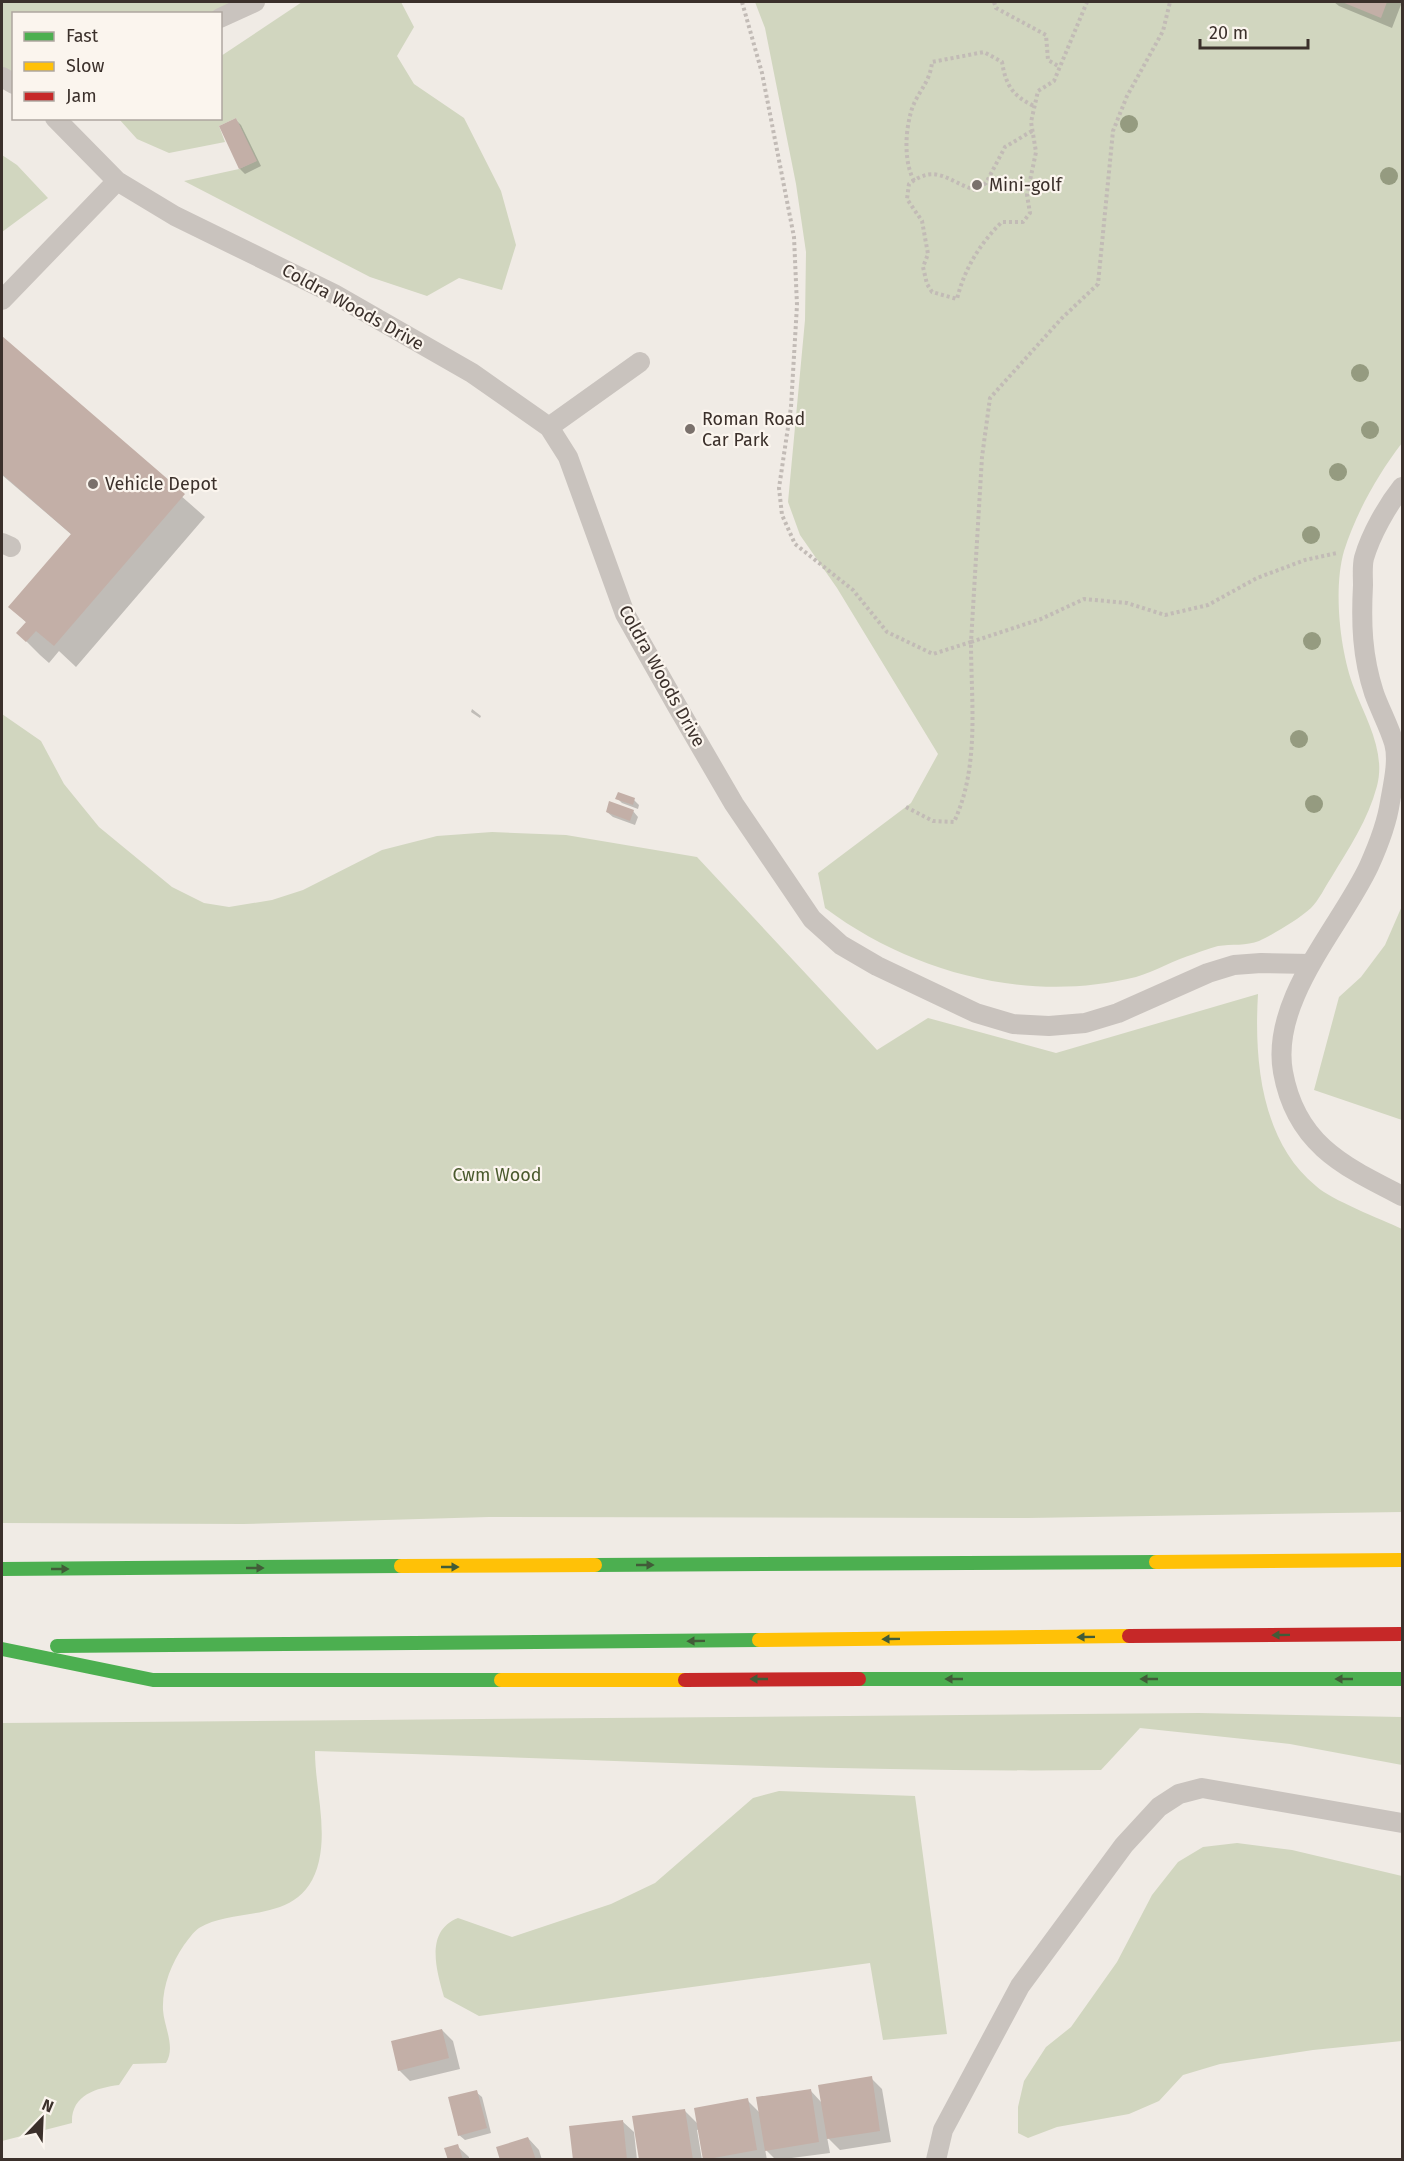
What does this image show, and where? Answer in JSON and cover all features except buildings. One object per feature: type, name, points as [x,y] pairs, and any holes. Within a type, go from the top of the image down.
[{"type":"highway","points":[[2,1569],[1402,1560]]},
{"type":"highway","points":[[2,1648],[1402,1634]]},
{"type":"highway","points":[[2,1648],[153,1680],[1402,1679]]},
{"type":"lane","points":[[222,17],[255,2]]},
{"type":"lane","name":"Coldra Woods Drive","points":[[57,120],[117,181],[175,216],[353,305],[472,373],[549,427],[568,457],[625,614],[676,706],[734,804],[812,919],[841,945],[877,966],[976,1013],[1013,1024],[1049,1026],[1085,1023],[1118,1013],[1208,973],[1234,965],[1311,964]]},
{"type":"lane","points":[[2,300],[117,181]]},
{"type":"lane","points":[[549,427],[640,362]]},
{"type":"lane","points":[[1402,487],[1391,500],[1364,559],[1360,632],[1374,692],[1399,745],[1394,779],[1380,838],[1369,866],[1311,964],[1287,1025],[1282,1049],[1282,1069],[1287,1089],[1302,1121],[1322,1150],[1354,1172],[1402,1196]]},
{"type":"lane","points":[[936,2160],[942,2130],[1020,1986],[1124,1845],[1159,1807],[1179,1794],[1202,1788],[1402,1823]]},
{"type":"path","points":[[742,2],[762,73],[794,237],[797,305],[791,407],[779,488],[782,515],[795,544],[853,590],[887,632],[933,654],[1041,619],[1084,599],[1127,603],[1165,615],[1208,605],[1257,578],[1305,560],[1344,552],[1364,559]]},
{"type":"path","points":[[994,2],[996,9],[1046,35],[1048,60],[1060,67]]},
{"type":"path","points":[[1032,131],[1005,147],[986,183],[975,190],[932,173],[922,174],[909,184],[907,199],[922,220],[928,254],[923,267],[927,284],[932,292],[957,299],[962,279],[987,236],[1002,222],[1023,222],[1030,213],[1027,195],[1036,152],[1032,131],[1038,91],[1054,81],[1087,2]]},
{"type":"path","points":[[906,807],[943,824],[954,822],[963,802],[971,771],[971,642],[982,457],[990,398],[1062,318],[1098,284],[1113,131],[1127,96],[1163,31],[1170,2]]},
{"type":"path","points":[[914,181],[907,169],[906,156],[910,113],[921,90],[931,78],[932,62],[984,52],[1002,62],[1004,74],[1017,98],[1034,106]]},
{"type":"green space","points":[[2,2],[255,2],[222,13],[12,12],[12,83],[2,77]]},
{"type":"green space","points":[[302,2],[401,2],[414,27],[397,56],[414,84],[464,118],[501,191],[516,245],[502,290],[459,278],[427,296],[370,277],[184,181],[239,169],[256,161],[236,118],[219,126],[225,142],[169,153],[137,139],[120,120],[222,120],[222,55]]},
{"type":"green space","points":[[755,2],[1402,2],[1402,443],[1384,468],[1361,508],[1344,551],[1339,583],[1340,620],[1345,657],[1377,748],[1379,773],[1377,786],[1363,822],[1314,905],[1272,934],[1254,943],[1218,946],[1136,977],[1095,984],[1054,987],[1014,984],[973,977],[933,966],[859,931],[825,908],[818,873],[911,803],[938,754],[837,588],[800,535],[788,502],[805,320],[806,252],[796,184],[765,28]]},
{"type":"green space","points":[[2,155],[17,165],[48,198],[2,232]]},
{"type":"green space","name":"Cwm Wood","points":[[2,714],[41,741],[64,784],[99,827],[172,887],[204,903],[229,907],[272,900],[303,890],[382,850],[437,836],[492,832],[566,835],[697,857],[877,1050],[928,1018],[1056,1053],[1258,994],[1260,1072],[1272,1123],[1283,1146],[1298,1168],[1323,1191],[1402,1229],[1402,1512],[1028,1518],[489,1517],[243,1524],[2,1523]]},
{"type":"green space","points":[[1402,906],[1402,1120],[1314,1090],[1339,997],[1361,977],[1385,945]]},
{"type":"green space","points":[[1199,1713],[1402,1717],[1402,1765],[1290,1744],[1140,1728],[1101,1770],[806,1767],[315,1751],[322,1834],[319,1861],[311,1882],[299,1896],[284,1905],[268,1911],[214,1921],[199,1928],[191,1936],[175,1960],[164,1993],[163,2010],[170,2044],[166,2063],[133,2064],[119,2085],[102,2088],[80,2099],[73,2113],[72,2123],[2,2141],[2,1723]]},
{"type":"green space","points":[[779,1791],[915,1796],[947,2034],[883,2040],[870,1963],[479,2016],[444,1997],[438,1975],[436,1952],[437,1941],[448,1924],[458,1918],[512,1937],[611,1904],[655,1883],[753,1798]]},
{"type":"green space","points":[[1237,1843],[1292,1850],[1402,1876],[1402,2041],[1313,2050],[1220,2064],[1183,2075],[1159,2101],[1129,2114],[1057,2127],[1028,2138],[1018,2133],[1018,2107],[1024,2081],[1046,2047],[1071,2027],[1117,1962],[1152,1895],[1178,1862],[1203,1847]]},
{"type":"traffic: fast","points":[[595,1565],[1156,1562]]},
{"type":"traffic: fast","points":[[2,1569],[401,1566]]},
{"type":"traffic: fast","points":[[57,1646],[759,1640]]},
{"type":"traffic: fast","points":[[2,1649],[153,1680],[501,1680]]},
{"type":"traffic: fast","points":[[859,1679],[1402,1679]]},
{"type":"traffic: slow","points":[[1156,1562],[1402,1560]]},
{"type":"traffic: slow","points":[[401,1566],[595,1565]]},
{"type":"traffic: slow","points":[[759,1640],[1129,1636]]},
{"type":"traffic: slow","points":[[501,1680],[685,1680]]},
{"type":"traffic: jam","points":[[1129,1636],[1402,1634]]},
{"type":"traffic: jam","points":[[685,1680],[859,1679]]},
{"type":"place","name":"Mini-golf","points":[[977,185]]},
{"type":"place","name":"Roman Road Car Park","points":[[690,429]]},
{"type":"place","name":"Vehicle Depot","points":[[93,484]]}]
